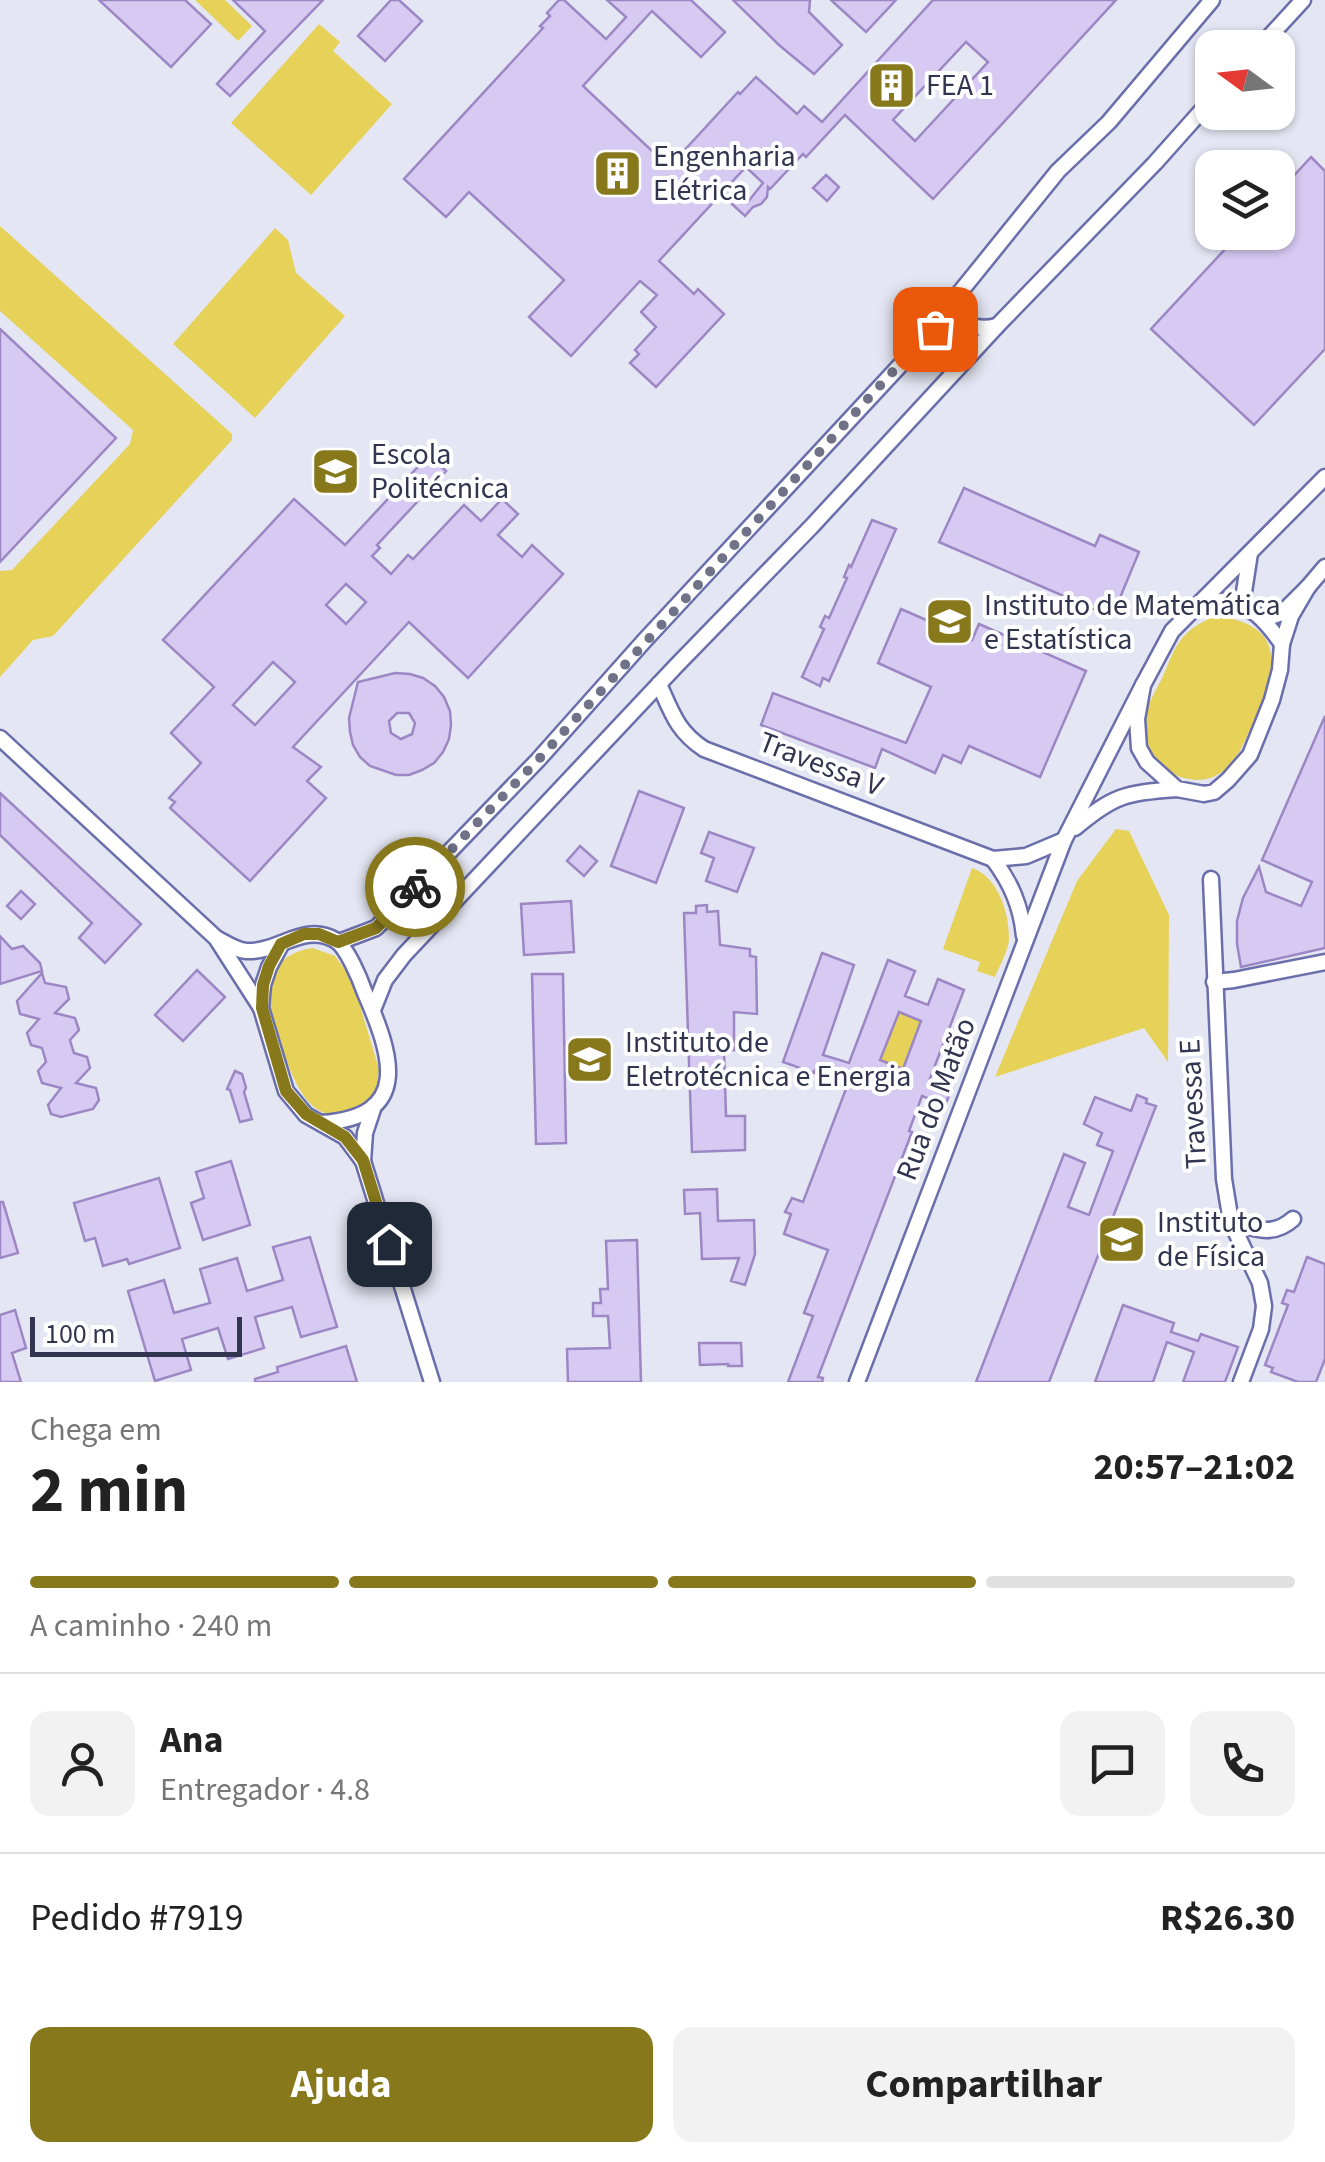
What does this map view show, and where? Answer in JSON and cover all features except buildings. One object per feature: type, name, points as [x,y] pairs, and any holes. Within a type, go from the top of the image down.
[{"type":"street","points":[[338,942],[376,928],[538,760],[929,332],[1058,171],[1109,122],[1212,0]]},
{"type":"street","points":[[1276,30],[1303,0]]},
{"type":"street","points":[[373,1010],[385,980],[404,955],[1195,118]]},
{"type":"street","points":[[953,302],[954,310],[967,324],[977,328],[996,326]]},
{"type":"street","points":[[929,332],[935,329],[954,342],[958,356],[954,372]]},
{"type":"street","points":[[1176,790],[1146,762],[1139,748],[1137,719],[1143,684],[1172,631],[1325,477]]},
{"type":"street","points":[[1242,606],[1250,553]]},
{"type":"street","points":[[1264,618],[1282,614],[1325,567]]},
{"type":"street","points":[[992,860],[1026,856],[1065,838],[1107,802],[1137,792],[1176,790],[1204,794],[1214,792],[1228,780],[1250,755],[1272,700],[1282,644],[1308,588]]},
{"type":"street","points":[[1196,606],[1222,601],[1242,606],[1264,618],[1282,644]]},
{"type":"street","name":"Travessa V","points":[[659,684],[676,722],[688,738],[704,749],[992,860]]},
{"type":"street","name":"Rua do Matão","points":[[857,1382],[1065,838],[1143,684]]},
{"type":"street","points":[[0,738],[216,938],[262,1008],[286,1091],[306,1114],[345,1137],[363,1160],[432,1382]]},
{"type":"street","points":[[992,860],[1016,897],[1025,941]]},
{"type":"street","name":"Travessa E","points":[[1211,879],[1224,1179],[1231,1222],[1260,1283],[1264,1306],[1261,1329],[1240,1382]]},
{"type":"street","points":[[216,938],[242,951],[263,950],[304,934],[319,934],[338,942],[373,1010],[390,1071],[385,1090],[373,1108],[363,1160]]},
{"type":"street","points":[[262,1008],[263,985],[281,944]]},
{"type":"street","points":[[1214,982],[1325,962]]},
{"type":"street","points":[[321,1122],[348,1121],[373,1108]]},
{"type":"street","points":[[1231,1222],[1270,1230],[1282,1229],[1293,1219]]},
{"type":"shaded area","points":[[195,0],[225,0],[252,26],[238,41]]},
{"type":"shaded area","points":[[319,24],[340,42],[333,51],[392,104],[311,195],[231,123]]},
{"type":"shaded area","points":[[0,226],[232,434],[232,440],[53,636],[33,640],[0,677],[0,571],[12,570],[130,444],[133,430],[0,311]]},
{"type":"shaded area","points":[[275,228],[288,240],[296,273],[345,316],[255,418],[173,344]]},
{"type":"shaded area","points":[[1216,616],[1256,629],[1266,640],[1271,669],[1261,704],[1233,761],[1213,777],[1189,779],[1168,771],[1155,759],[1147,744],[1145,718],[1180,640]]},
{"type":"shaded area","points":[[1116,829],[1129,831],[1169,915],[1168,1062],[1144,1028],[995,1077],[1077,881]]},
{"type":"shaded area","points":[[972,868],[995,887],[1007,917],[1009,943],[995,977],[977,971],[980,962],[943,949]]},
{"type":"shaded area","points":[[313,948],[335,956],[352,979],[379,1069],[372,1096],[351,1112],[333,1115],[317,1109],[305,1097],[287,1060],[270,1006],[270,984],[278,966],[292,954]]},
{"type":"shaded area","points":[[899,1012],[921,1021],[903,1069],[880,1061]]},
{"type":"way so far","points":[[415,887],[538,760],[935,329]]},
{"type":"place","name":"FEA 1","points":[[891,85]]},
{"type":"place","name":"Engenharia Elétrica","points":[[618,173]]},
{"type":"place","name":"Escola Politécnica","points":[[336,471]]},
{"type":"place","name":"Instituto de Matemática e Estatística","points":[[949,622]]},
{"type":"place","name":"Instituto de Eletrotécnica e Energia","points":[[590,1059]]},
{"type":"place","name":"Instituto de Física","points":[[1122,1239]]},
{"type":"route","points":[[389,1244],[363,1160],[345,1137],[306,1114],[286,1091],[262,1008],[263,985],[281,944],[304,934],[319,934],[338,942],[376,928],[415,887]]}]
